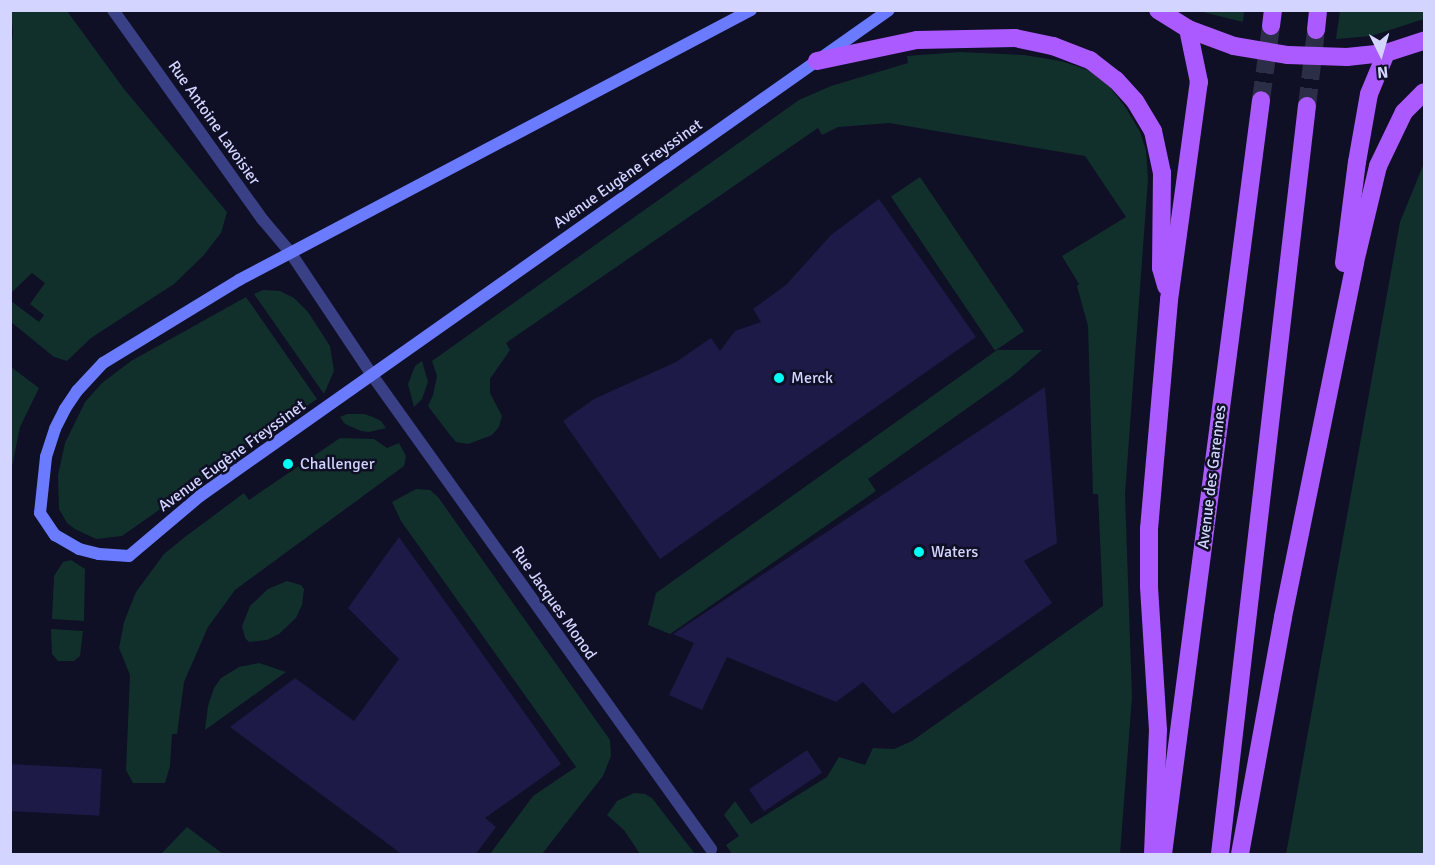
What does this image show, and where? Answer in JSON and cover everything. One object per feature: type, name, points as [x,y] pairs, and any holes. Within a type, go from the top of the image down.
[{"type":"main road","points":[[1158,10],[1188,29],[1234,46],[1288,55],[1347,57],[1386,53],[1425,41]]},
{"type":"main road","points":[[1316,30],[1318,10]]},
{"type":"main road","points":[[1153,855],[1158,730],[1149,586],[1149,529],[1169,300],[1199,82],[1188,29]]},
{"type":"main road","points":[[818,61],[917,40],[1015,38],[1053,46],[1090,60],[1116,80],[1129,94],[1153,131],[1161,173],[1161,268],[1169,300]]},
{"type":"main road","points":[[1325,420],[1357,162],[1369,94],[1386,53]]},
{"type":"main road","points":[[1240,855],[1283,617],[1325,420],[1355,262],[1378,166],[1404,112],[1425,92]]},
{"type":"main road","name":"Avenue des Garennes","points":[[1163,855],[1261,100]]},
{"type":"main road","points":[[1220,855],[1307,106]]},
{"type":"street","name":"Rue Antoine Lavoisier","points":[[113,10],[263,220],[290,252],[372,375]]},
{"type":"street","name":"Avenue Eugène Freyssinet","points":[[751,10],[290,252],[145,334],[103,363],[77,391],[55,429],[44,473],[40,513],[55,535],[79,549],[99,555],[129,556],[200,496],[889,10]]},
{"type":"street","name":"Rue Jacques Monod","points":[[372,375],[711,849]]},
{"type":"green space","points":[[11,10],[67,11],[124,89],[227,212],[221,233],[203,256],[174,284],[91,338],[67,361],[54,357],[11,322],[11,301],[39,322],[44,315],[30,304],[45,283],[32,273],[11,293],[10,55],[13,33]]},
{"type":"green space","points":[[1199,11],[1244,11],[1243,22]]},
{"type":"green space","points":[[1340,11],[1424,11],[1424,19],[1371,36],[1336,39]]},
{"type":"green space","points":[[960,52],[1024,55],[1061,61],[1088,70],[1109,86],[1126,108],[1140,132],[1146,150],[1148,179],[1125,494],[1132,697],[1120,854],[732,854],[726,845],[739,836],[724,815],[735,801],[751,824],[827,777],[839,757],[865,765],[873,748],[894,749],[912,741],[1103,606],[1098,494],[1093,494],[1088,326],[1077,286],[1079,284],[1062,256],[1126,217],[1085,156],[889,123],[838,127],[822,135],[818,128],[506,343],[510,350],[490,379],[490,393],[502,416],[499,427],[492,435],[468,444],[456,442],[450,435],[428,406],[437,376],[432,361],[799,100],[831,86],[908,63],[907,56]]},
{"type":"green space","points":[[1424,163],[1424,854],[1286,854],[1400,222]]},
{"type":"green space","points":[[920,177],[1024,331],[995,351],[891,197]]},
{"type":"green space","points":[[263,290],[280,291],[294,298],[308,312],[330,346],[334,371],[324,394],[254,294]]},
{"type":"green space","points":[[246,297],[317,399],[122,536],[96,539],[67,523],[59,509],[58,475],[65,443],[85,402],[102,383],[131,361]]},
{"type":"green space","points":[[997,350],[1042,350],[1011,377],[868,479],[876,491],[670,634],[648,625],[656,593]]},
{"type":"green space","points":[[422,361],[428,382],[422,399],[414,407],[408,384],[415,366]]},
{"type":"green space","points":[[11,367],[39,388],[20,427],[11,471]]},
{"type":"green space","points":[[347,414],[364,414],[373,417],[381,421],[386,428],[369,432],[361,431],[345,424],[340,417]]},
{"type":"green space","points":[[340,438],[374,439],[387,448],[399,443],[406,456],[404,466],[235,590],[208,627],[184,682],[177,734],[172,734],[170,766],[165,783],[133,783],[126,770],[130,675],[119,648],[124,622],[136,592],[164,554],[185,537],[244,493],[249,500]]},
{"type":"green space","points":[[416,489],[430,490],[438,497],[610,740],[611,756],[603,776],[542,854],[490,854],[533,796],[576,767],[401,521],[392,502]]},
{"type":"green space","points":[[71,560],[85,569],[84,621],[52,619],[54,576],[63,562]]},
{"type":"green space","points":[[287,581],[301,585],[304,589],[302,605],[296,618],[279,634],[267,640],[249,642],[245,638],[242,626],[250,606],[268,589]]},
{"type":"green space","points":[[51,629],[83,631],[80,656],[74,661],[58,661],[52,654]]},
{"type":"green space","points":[[259,663],[286,672],[205,730],[208,706],[214,688],[221,678],[239,667]]},
{"type":"green space","points":[[634,793],[645,794],[652,798],[695,854],[640,854],[624,830],[607,815],[617,801]]},
{"type":"green space","points":[[187,827],[223,854],[161,854]]},
{"type":"building","name":"Merck","points":[[879,199],[976,337],[660,559],[563,421],[594,399],[676,362],[711,338],[720,351],[735,331],[761,322],[753,309],[786,285],[831,235]]},
{"type":"building","name":"Waters","points":[[1045,387],[1057,543],[1024,561],[1052,603],[893,714],[863,682],[836,702],[727,657],[702,710],[669,695],[694,643],[673,634]]},
{"type":"building","points":[[399,537],[561,764],[485,818],[496,827],[475,855],[403,855],[230,727],[295,678],[354,721],[399,659],[348,608]]},
{"type":"building","points":[[807,750],[822,772],[764,812],[749,789]]},
{"type":"building","points":[[10,764],[102,769],[99,816],[10,811]]},
{"type":"tunnel","points":[[1261,100],[1271,26]]},
{"type":"tunnel","points":[[1307,106],[1316,30]]},
{"type":"place","name":"Merck","points":[[779,378]]},
{"type":"place","name":"Challenger","points":[[288,464]]},
{"type":"place","name":"Waters","points":[[919,552]]}]
